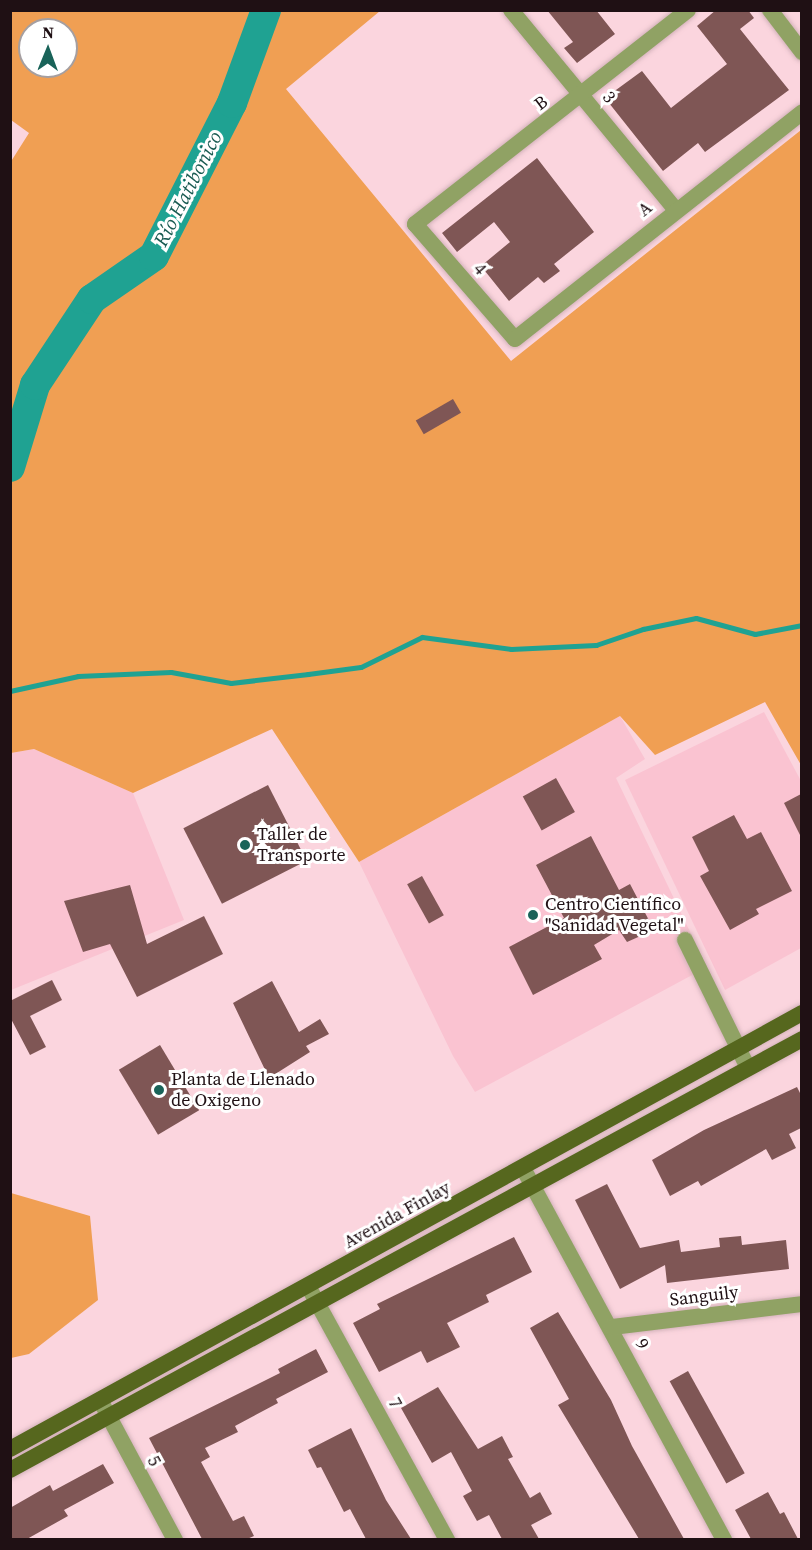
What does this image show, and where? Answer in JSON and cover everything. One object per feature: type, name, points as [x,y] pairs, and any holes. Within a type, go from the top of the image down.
[{"type":"main road","name":"Avenida Finlay","points":[[10,1449],[523,1168],[736,1047],[801,1014]]},
{"type":"main road","points":[[10,1470],[533,1186],[747,1066],[801,1039]]},
{"type":"street","name":"3","points":[[511,10],[676,210]]},
{"type":"street","name":"B","points":[[415,224],[582,96],[688,10]]},
{"type":"street","points":[[770,10],[801,52]]},
{"type":"street","name":"A","points":[[515,339],[801,112]]},
{"type":"street","name":"4","points":[[415,224],[515,339]]},
{"type":"street","points":[[685,940],[747,1066]]},
{"type":"street","name":"9","points":[[523,1168],[612,1328],[724,1539]]},
{"type":"street","name":"7","points":[[308,1286],[447,1539]]},
{"type":"street","name":"Sanguily","points":[[612,1328],[801,1304]]},
{"type":"street","name":"5","points":[[100,1400],[175,1539]]},
{"type":"shaded area","points":[[11,11],[380,11],[286,89],[511,361],[801,130],[801,765],[765,702],[655,755],[620,716],[359,862],[272,729],[133,793],[34,749],[11,753],[10,163],[29,133],[11,120]]},
{"type":"shaded area","points":[[764,712],[801,781],[801,948],[725,990],[625,780]]},
{"type":"shaded area","name":"Centro Científico \"Sanidad Vegetal\"","points":[[620,716],[645,759],[616,778],[707,967],[475,1092],[453,1056],[359,862]]},
{"type":"shaded area","points":[[34,749],[133,793],[184,920],[11,990],[11,753]]},
{"type":"shaded area","points":[[11,1193],[90,1216],[98,1300],[29,1354],[11,1358]]},
{"type":"building","points":[[547,10],[596,10],[615,34],[577,63],[564,48],[573,42]]},
{"type":"building","points":[[716,10],[748,10],[754,18],[740,29],[789,90],[705,152],[698,143],[663,171],[605,98],[642,71],[671,108],[727,64],[697,26]]},
{"type":"building","points":[[537,158],[594,232],[554,264],[560,271],[544,283],[538,277],[509,301],[481,266],[510,242],[494,222],[457,252],[442,233]]},
{"type":"building","points":[[453,399],[461,413],[424,434],[416,420]]},
{"type":"building","points":[[556,778],[575,812],[542,831],[523,796]]},
{"type":"building","name":"Taller de Transporte","points":[[268,785],[307,861],[222,904],[183,828]]},
{"type":"building","points":[[801,794],[801,837],[784,803]]},
{"type":"building","points":[[734,815],[747,839],[761,832],[792,891],[756,909],[759,914],[730,930],[700,876],[709,871],[692,837]]},
{"type":"building","points":[[591,836],[619,890],[630,884],[654,930],[627,942],[619,930],[594,945],[602,959],[533,995],[509,947],[564,918],[536,865]]},
{"type":"building","points":[[422,876],[444,915],[429,924],[407,884]]},
{"type":"building","points":[[130,885],[147,944],[204,916],[223,954],[137,997],[110,944],[83,952],[64,901]]},
{"type":"building","points":[[52,980],[62,1000],[30,1016],[46,1047],[30,1055],[10,1017],[10,1001]]},
{"type":"building","points":[[272,981],[299,1032],[320,1019],[329,1034],[306,1046],[310,1052],[269,1078],[233,1003]]},
{"type":"building","name":"Planta de Llenado de Oxigeno","points":[[160,1045],[199,1110],[158,1135],[119,1070]]},
{"type":"building","points":[[797,1087],[801,1095],[801,1128],[789,1134],[796,1148],[772,1160],[766,1149],[701,1186],[698,1181],[670,1196],[652,1160],[704,1130]]},
{"type":"building","points":[[607,1184],[640,1248],[679,1240],[681,1252],[720,1247],[719,1238],[741,1236],[742,1245],[786,1240],[789,1269],[667,1283],[665,1265],[620,1289],[575,1200]]},
{"type":"building","points":[[514,1237],[532,1272],[486,1295],[489,1302],[447,1323],[460,1347],[427,1363],[421,1351],[379,1372],[353,1323],[380,1309],[377,1304]]},
{"type":"building","points":[[558,1312],[611,1400],[632,1446],[684,1539],[639,1539],[558,1405],[569,1399],[530,1328]]},
{"type":"building","points":[[316,1349],[328,1372],[276,1399],[278,1403],[235,1426],[238,1432],[205,1448],[210,1457],[201,1462],[233,1521],[244,1516],[254,1536],[247,1539],[202,1539],[149,1438],[280,1373],[278,1369]]},
{"type":"building","points":[[688,1371],[745,1473],[726,1484],[670,1381]]},
{"type":"building","points":[[438,1387],[478,1449],[502,1436],[513,1457],[508,1459],[530,1498],[540,1492],[552,1514],[531,1525],[539,1539],[502,1539],[489,1515],[477,1521],[463,1496],[472,1491],[451,1452],[432,1463],[401,1408]]},
{"type":"building","points":[[351,1428],[386,1500],[411,1539],[366,1539],[350,1509],[344,1512],[321,1467],[317,1468],[308,1450]]},
{"type":"building","points":[[103,1464],[114,1483],[64,1510],[68,1516],[27,1539],[10,1539],[10,1508],[50,1485],[53,1491]]},
{"type":"building","points":[[768,1492],[780,1514],[784,1512],[798,1539],[751,1539],[735,1510]]},
{"type":"waterway","name":"Río Hatibonico","points":[[10,467],[35,385],[92,299],[154,256],[232,103],[266,10]]},
{"type":"waterway","points":[[10,691],[78,676],[171,672],[231,683],[308,674],[361,667],[422,637],[511,649],[596,645],[643,629],[696,618],[755,634],[802,625]]},
{"type":"place","name":"Taller de Transporte","points":[[245,845]]},
{"type":"place","name":"Centro Científico \"Sanidad Vegetal\"","points":[[533,915]]},
{"type":"place","name":"Planta de Llenado de Oxigeno","points":[[159,1090]]}]
